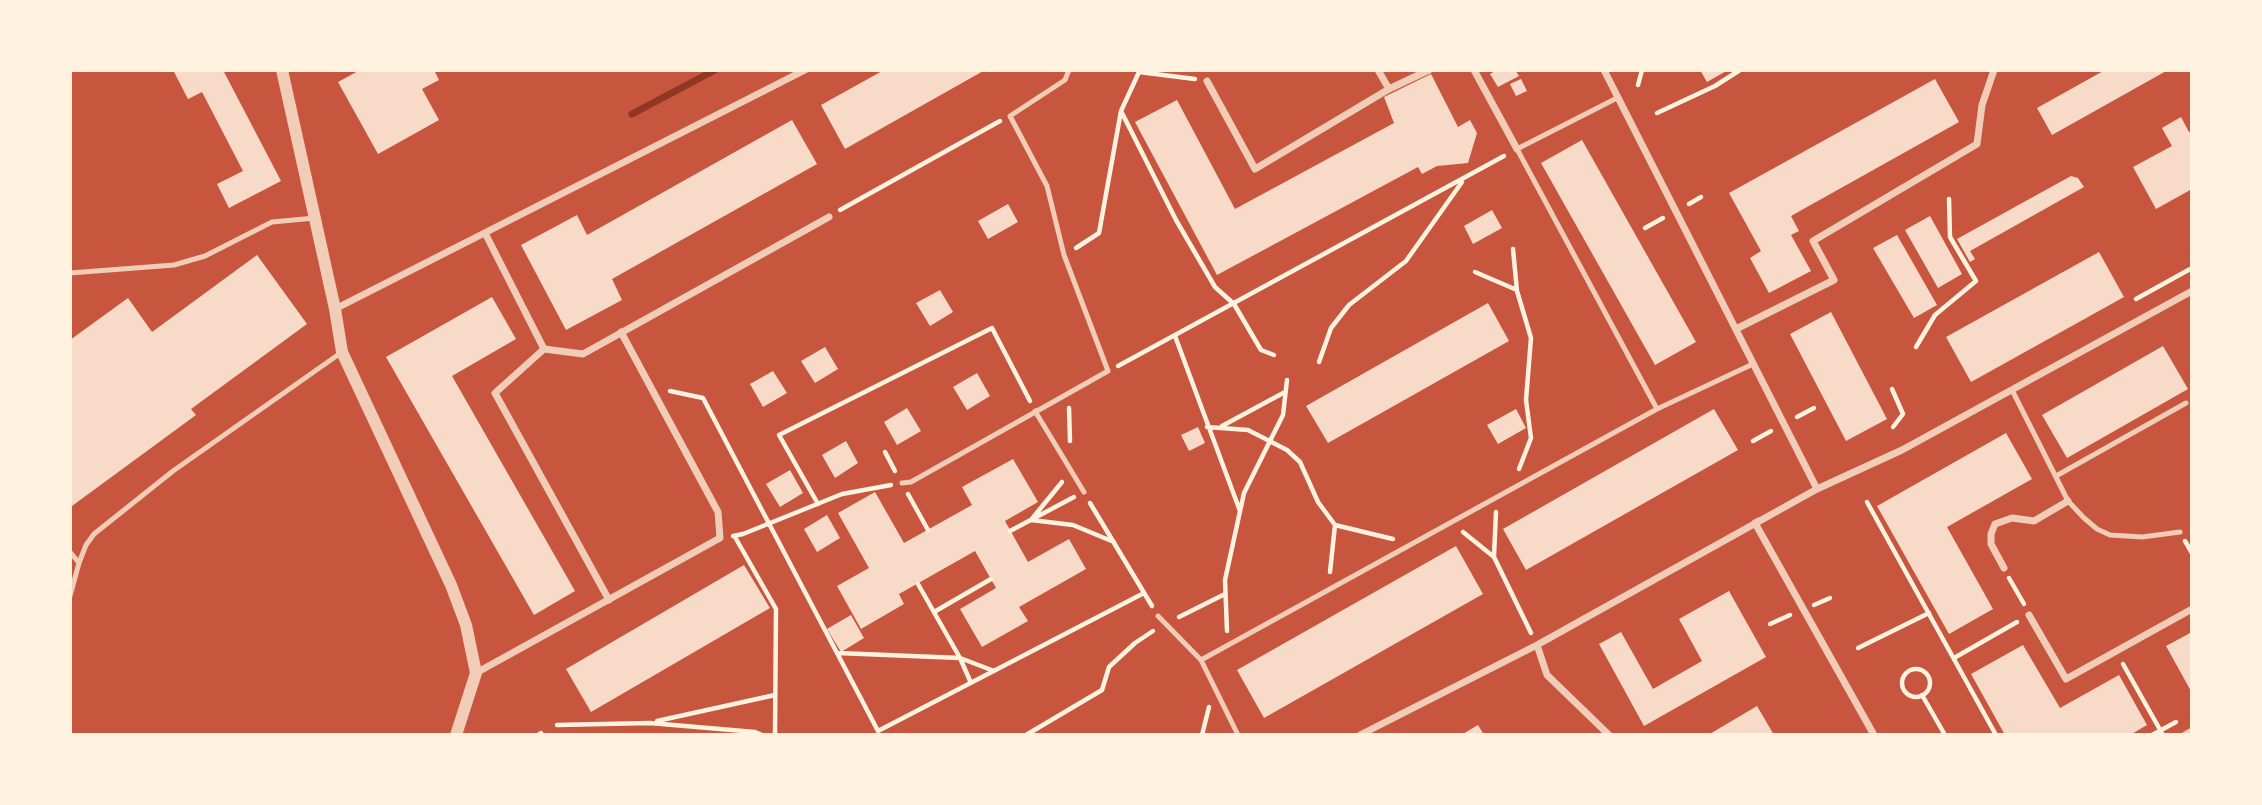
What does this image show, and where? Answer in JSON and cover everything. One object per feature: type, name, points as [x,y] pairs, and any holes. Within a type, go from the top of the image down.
[{"type":"street","points":[[282,70],[335,309],[342,352],[451,585],[466,625],[476,673],[456,735]]},
{"type":"street","points":[[335,309],[804,70]]},
{"type":"street","points":[[1378,70],[1389,89]]},
{"type":"street","points":[[1207,81],[1255,169],[1389,89],[1429,70]]},
{"type":"street","points":[[1474,70],[1517,149]]},
{"type":"street","points":[[1604,70],[1817,489]]},
{"type":"street","points":[[1736,329],[1834,280],[1813,241],[1977,144],[1982,106],[1994,70]]},
{"type":"street","points":[[609,600],[495,393],[544,349],[583,354],[829,216]]},
{"type":"street","points":[[485,233],[544,349]]},
{"type":"street","points":[[1360,735],[1537,645],[1817,489],[1902,450],[2192,291]]},
{"type":"street","points":[[476,673],[720,538],[718,512],[621,332]]},
{"type":"street","points":[[2004,568],[1991,544],[1995,524],[2012,518],[2034,521],[2068,501]]},
{"type":"street","points":[[1755,523],[1874,735]]},
{"type":"street","points":[[2029,614],[2066,679],[2192,609]]},
{"type":"street","points":[[1537,645],[1547,675],[1609,735]]},
{"type":"street","points":[[2185,735],[2192,731]]},
{"type":"lane","points":[[902,483],[911,482],[1108,371],[1064,255],[1047,186],[1010,116],[1065,80],[1069,70]]},
{"type":"lane","points":[[1617,98],[1517,149],[1657,409]]},
{"type":"lane","points":[[70,273],[174,265],[205,256],[272,222],[315,218]]},
{"type":"lane","points":[[70,596],[79,563],[94,534],[173,471],[342,352]]},
{"type":"lane","points":[[1202,660],[1657,409],[1753,363]]},
{"type":"lane","points":[[2012,390],[2068,501],[2084,518],[2110,536],[2142,537],[2180,532]]},
{"type":"lane","points":[[2056,476],[2186,403]]},
{"type":"lane","points":[[1035,411],[1084,492]]},
{"type":"lane","points":[[70,552],[79,563]]},
{"type":"lane","points":[[1158,616],[1202,660],[1238,735]]},
{"type":"path","points":[[1638,85],[1642,70]]},
{"type":"path","points":[[1657,113],[1715,86],[1740,70]]},
{"type":"path","points":[[1064,255],[1099,233],[1121,111],[1139,72],[1207,81]]},
{"type":"path","points":[[1121,111],[1176,220],[1215,287],[1234,304],[1261,350],[1274,355]]},
{"type":"path","points":[[829,216],[1010,116]]},
{"type":"path","points":[[1108,371],[1517,149]]},
{"type":"path","points":[[1319,362],[1331,328],[1349,305],[1406,261],[1463,180]]},
{"type":"path","points":[[1916,347],[1935,315],[1976,281],[1950,237],[1949,199]]},
{"type":"path","points":[[1511,490],[1531,438],[1526,400],[1531,338],[1517,291],[1513,249]]},
{"type":"path","points":[[2136,299],[2192,268]]},
{"type":"path","points":[[1475,272],[1517,291]]},
{"type":"path","points":[[818,504],[779,435],[992,328],[1035,411]]},
{"type":"path","points":[[1175,336],[1240,512]]},
{"type":"path","points":[[1227,646],[1224,580],[1244,494],[1283,415],[1287,380]]},
{"type":"path","points":[[1892,390],[1903,414],[1893,427]]},
{"type":"path","points":[[657,398],[670,391],[703,398],[878,731],[1144,593]]},
{"type":"path","points":[[1031,520],[1071,471],[1069,392]]},
{"type":"path","points":[[1220,428],[1286,392]]},
{"type":"path","points":[[1207,427],[1248,430],[1287,450],[1300,462],[1318,502],[1335,525],[1414,543]]},
{"type":"path","points":[[885,452],[928,530]]},
{"type":"path","points":[[720,538],[735,536],[842,494],[902,483]]},
{"type":"path","points":[[1010,531],[1084,492],[1158,616]]},
{"type":"path","points":[[1494,557],[1498,497]]},
{"type":"path","points":[[1867,502],[1997,735]]},
{"type":"path","points":[[1031,520],[1073,525],[1114,542]]},
{"type":"path","points":[[1452,523],[1494,557],[1537,645]]},
{"type":"path","points":[[1329,590],[1335,525]]},
{"type":"path","points":[[735,536],[776,609],[775,735]]},
{"type":"path","points":[[1954,658],[2029,614],[2004,568]]},
{"type":"path","points":[[934,612],[990,579]]},
{"type":"path","points":[[918,583],[971,683]]},
{"type":"path","points":[[1858,648],[1928,613]]},
{"type":"path","points":[[2116,651],[2163,735]]},
{"type":"path","points":[[837,653],[960,658],[994,671]]},
{"type":"path","points":[[1909,670],[1922,670],[1928,676],[1928,689],[1922,695],[1913,697],[1903,689],[1903,676],[1909,670]]},
{"type":"path","points":[[1026,735],[1102,690]]},
{"type":"path","points":[[650,723],[775,695]]},
{"type":"path","points":[[1922,695],[1945,735]]},
{"type":"path","points":[[557,725],[650,723],[755,732],[762,735]]},
{"type":"building","points":[[173,70],[223,70],[281,181],[229,208],[217,184],[243,171],[202,92],[188,99]]},
{"type":"building","points":[[360,70],[434,70],[439,80],[422,89],[439,120],[378,154],[338,82]]},
{"type":"building","points":[[884,70],[985,70],[845,149],[821,105]]},
{"type":"building","points":[[1497,70],[1515,70],[1519,76],[1498,87],[1490,74]]},
{"type":"building","points":[[1700,70],[1728,70],[1707,82]]},
{"type":"building","points":[[2105,70],[2168,70],[2052,135],[2037,108]]},
{"type":"building","points":[[1431,74],[1458,127],[1470,120],[1477,133],[1468,163],[1437,166],[1422,174],[1418,167],[1217,275],[1135,122],[1177,100],[1235,209],[1394,123],[1384,97]]},
{"type":"building","points":[[1521,79],[1527,91],[1516,96],[1510,84]]},
{"type":"building","points":[[1935,79],[1959,122],[1791,216],[1799,231],[1791,235],[1811,271],[1769,293],[1750,258],[1761,251],[1729,193]]},
{"type":"building","points":[[2181,117],[2189,132],[2192,131],[2192,189],[2156,209],[2133,167],[2172,146],[2162,128]]},
{"type":"building","points":[[792,120],[817,164],[612,279],[622,300],[566,330],[521,245],[577,215],[587,235]]},
{"type":"building","points":[[1582,140],[1696,342],[1655,365],[1541,163]]},
{"type":"building","points":[[2071,176],[2078,178],[2084,187],[1970,251],[1975,259],[1970,262],[1957,239]]},
{"type":"building","points":[[1008,204],[1018,222],[988,239],[978,221]]},
{"type":"building","points":[[1492,210],[1502,228],[1473,244],[1464,226]]},
{"type":"building","points":[[1930,216],[1962,274],[1938,288],[1905,230]]},
{"type":"building","points":[[1897,235],[1937,305],[1914,318],[1873,248]]},
{"type":"building","points":[[2099,252],[2124,297],[1971,382],[1946,337]]},
{"type":"building","points":[[257,255],[307,324],[191,409],[196,415],[72,506],[70,340],[128,298],[152,332]]},
{"type":"building","points":[[940,290],[953,312],[930,326],[916,303]]},
{"type":"building","points":[[492,297],[516,339],[452,376],[575,591],[534,615],[386,357]]},
{"type":"building","points":[[1488,303],[1509,341],[1328,443],[1306,406]]},
{"type":"building","points":[[1831,312],[1887,419],[1846,441],[1790,334]]},
{"type":"building","points":[[2163,346],[2188,389],[2067,458],[2042,415]]},
{"type":"building","points":[[825,347],[838,369],[815,383],[801,361]]},
{"type":"building","points":[[773,371],[787,393],[763,407],[750,384]]},
{"type":"building","points":[[977,373],[990,396],[967,410],[953,387]]},
{"type":"building","points":[[907,408],[921,431],[897,445],[884,422]]},
{"type":"building","points":[[1516,409],[1526,428],[1498,444],[1487,425]]},
{"type":"building","points":[[1714,409],[1738,450],[1526,570],[1503,529]]},
{"type":"building","points":[[1198,427],[1205,443],[1189,451],[1181,435]]},
{"type":"building","points":[[2006,433],[2032,479],[1947,527],[1993,609],[1949,634],[1877,506]]},
{"type":"building","points":[[846,441],[858,463],[835,478],[822,455]]},
{"type":"building","points":[[1013,459],[1038,502],[1005,521],[1028,562],[1069,539],[1086,569],[1019,607],[1028,621],[982,647],[960,609],[996,588],[975,551],[899,594],[904,604],[861,629],[837,586],[869,568],[838,513],[875,492],[904,543],[972,505],[962,487]]},
{"type":"building","points":[[790,470],[803,493],[780,507],[766,484]]},
{"type":"building","points":[[827,515],[840,538],[817,552],[804,529]]},
{"type":"building","points":[[1456,546],[1483,594],[1264,718],[1237,670]]},
{"type":"building","points":[[744,565],[770,608],[591,712],[566,669]]},
{"type":"building","points":[[1729,591],[1766,657],[1644,726],[1599,644],[1621,632],[1653,689],[1702,661],[1679,619]]},
{"type":"building","points":[[851,615],[864,638],[841,652],[827,629]]},
{"type":"building","points":[[2192,632],[2192,693],[2166,646]]},
{"type":"building","points":[[2023,645],[2060,708],[2119,675],[2147,725],[2130,735],[2005,735],[1971,674]]},
{"type":"building","points":[[1757,706],[1774,735],[1708,735]]},
{"type":"building","points":[[1478,725],[1484,735],[1461,735]]},
{"type":"waterway","points":[[632,114],[715,70]]}]
